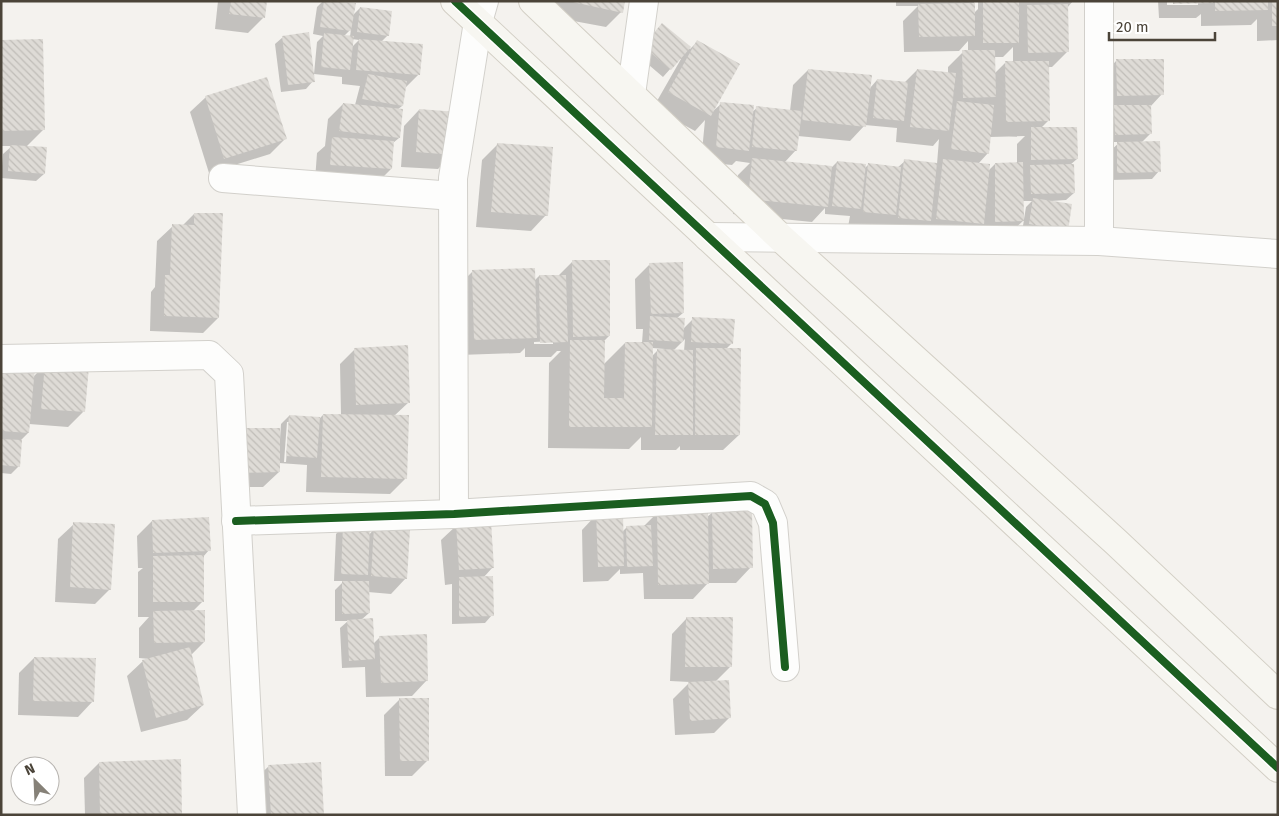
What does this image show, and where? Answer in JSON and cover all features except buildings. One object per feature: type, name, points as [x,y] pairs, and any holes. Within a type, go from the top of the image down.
[{"type":"street","points":[[456,1],[481,12],[708,237],[1278,768]]},
{"type":"street","points":[[533,1],[781,238],[1116,542],[1278,694]]},
{"type":"street","points":[[631,94],[644,1]]},
{"type":"street","points":[[1099,1],[1100,241]]},
{"type":"street","points":[[454,514],[453,178],[481,12]]},
{"type":"street","points":[[223,178],[453,196]]},
{"type":"street","points":[[708,237],[1100,241],[1278,254]]},
{"type":"street","points":[[1,359],[209,355],[228,374],[252,815]]},
{"type":"street","points":[[236,521],[454,514],[751,496],[765,504],[773,523],[785,667]]},
{"type":"cycle path","points":[[455,1],[1278,768]]},
{"type":"cycle path","points":[[236,521],[454,514],[751,496],[765,504],[773,523],[785,667]]}]
